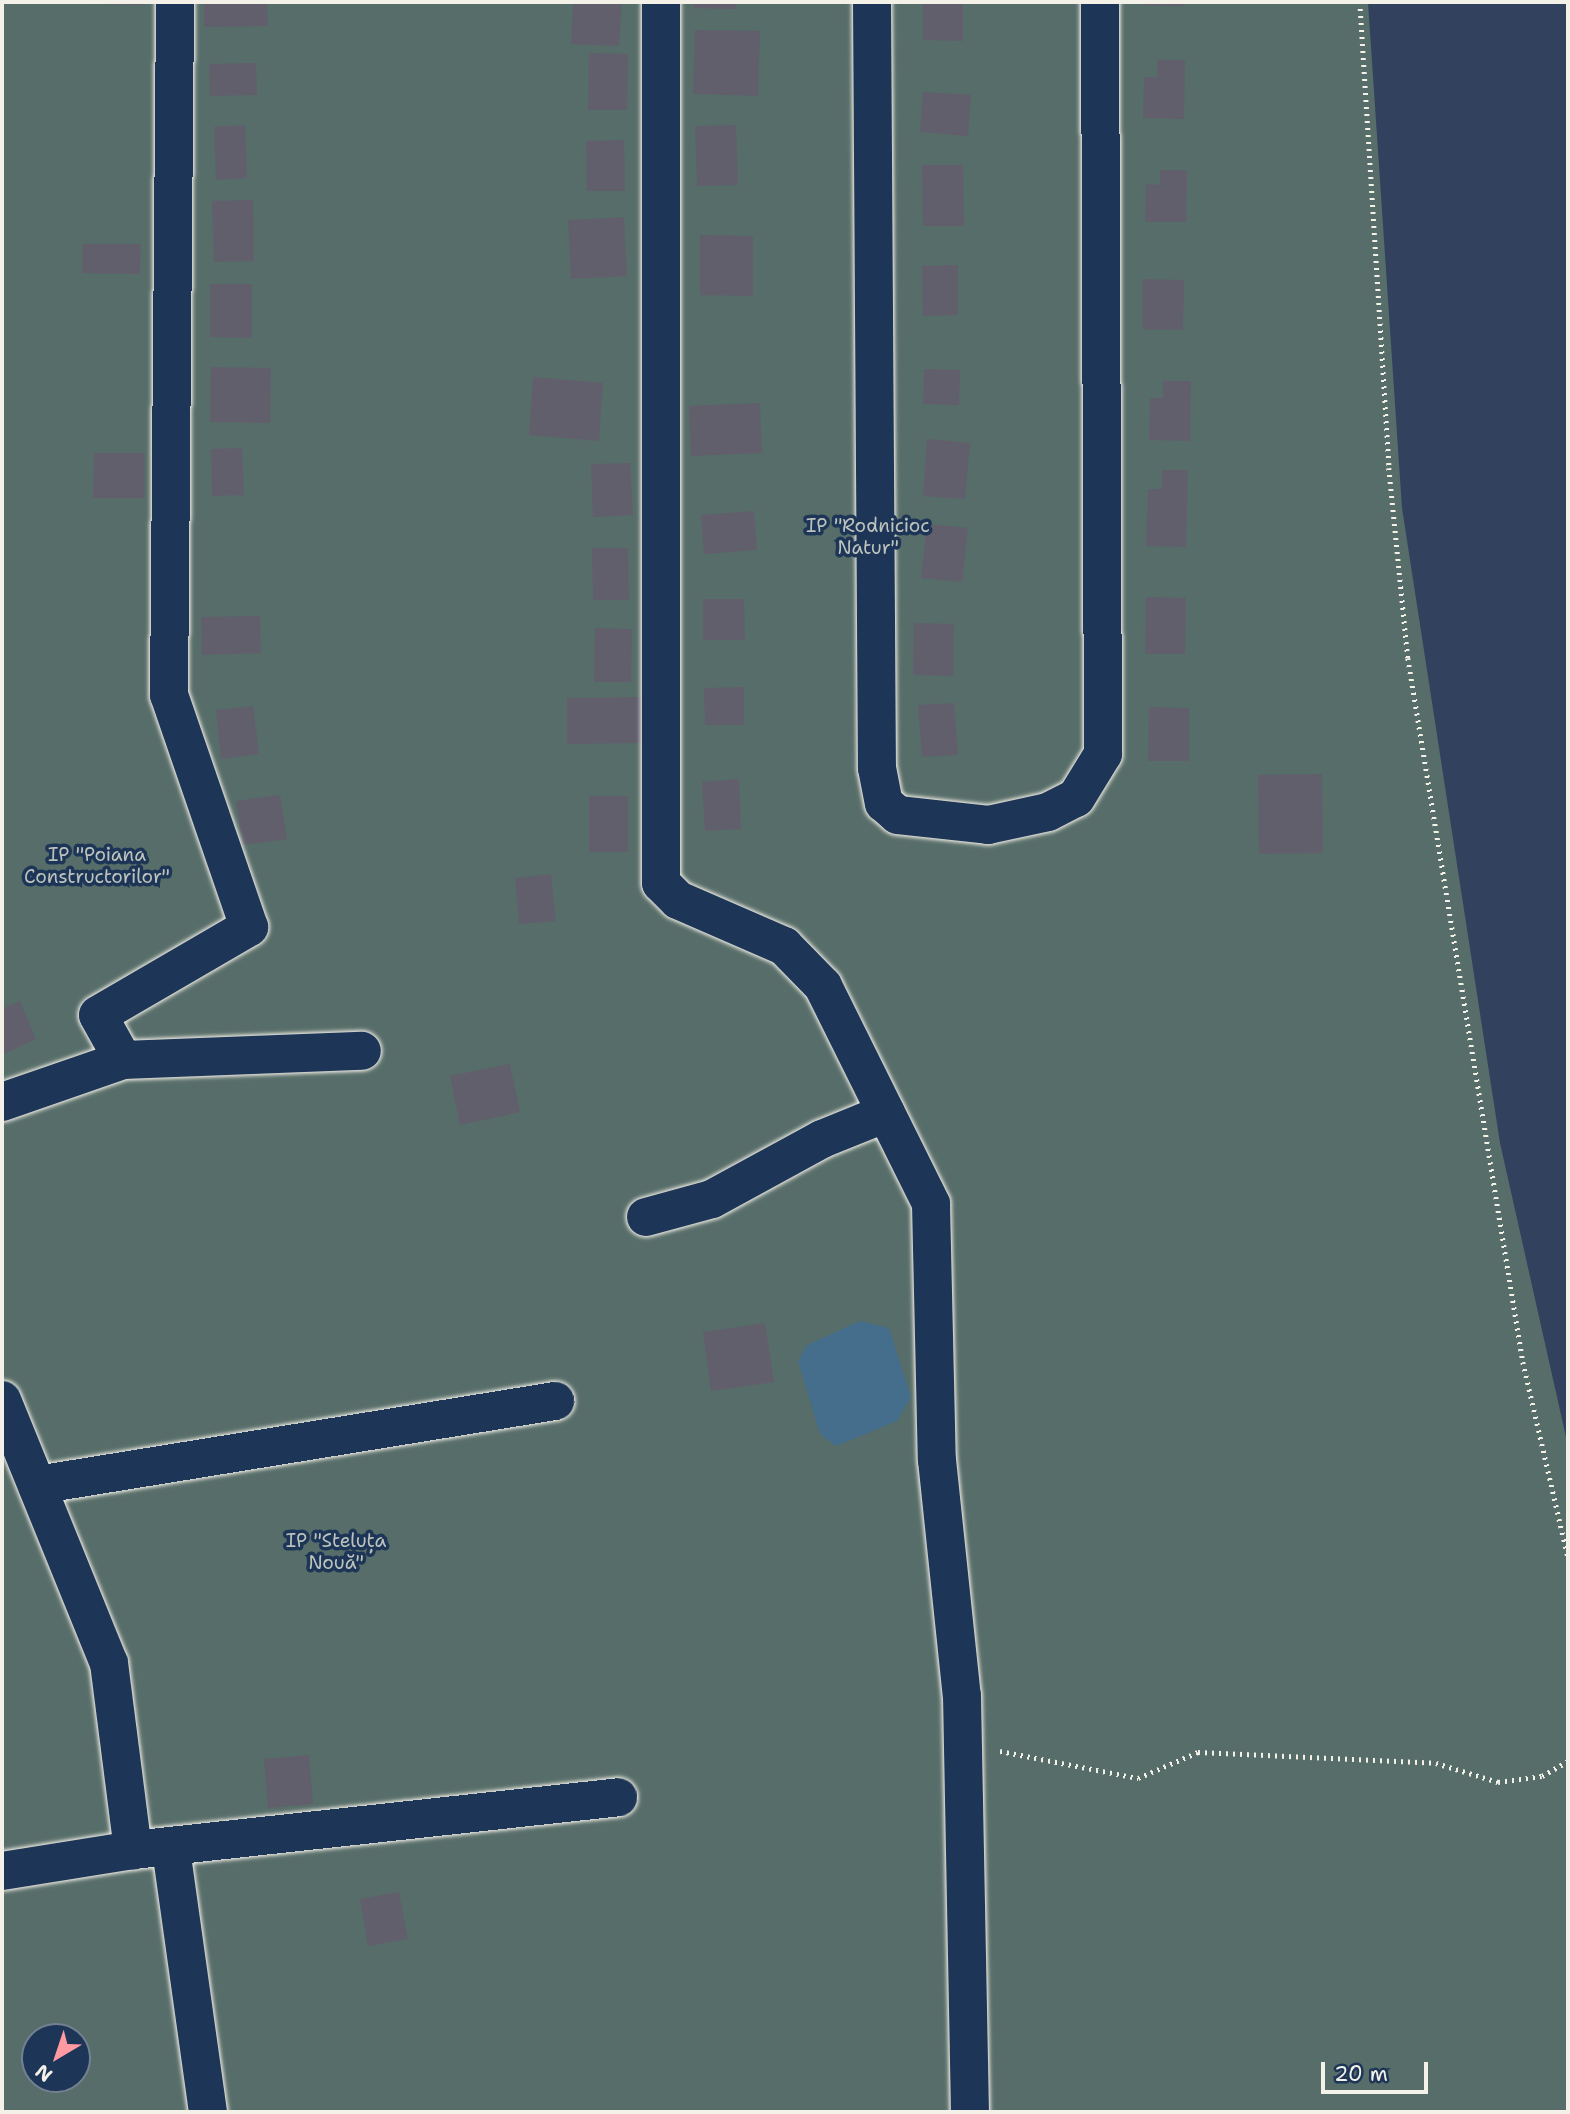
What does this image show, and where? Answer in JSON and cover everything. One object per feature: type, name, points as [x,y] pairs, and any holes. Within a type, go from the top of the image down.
[{"type":"street","points":[[123,1060],[98,1015],[249,927],[169,695],[176,2]]},
{"type":"street","points":[[661,2],[661,883],[678,900],[785,946],[822,986],[931,1204],[937,1460],[963,1743],[970,2112]]},
{"type":"street","points":[[872,2],[877,768],[884,803],[898,815],[988,825],[1048,812],[1076,798],[1103,754],[1100,2]]},
{"type":"street","points":[[2,1102],[123,1060],[362,1051]]},
{"type":"street","points":[[646,1217],[712,1199],[822,1139],[886,1112]]},
{"type":"street","points":[[2,1400],[110,1663],[133,1850]]},
{"type":"street","points":[[37,1485],[555,1401]]},
{"type":"street","points":[[2,1870],[133,1850],[171,1849],[618,1797]]},
{"type":"street","points":[[171,1849],[208,2112]]},
{"type":"path","points":[[1360,2],[1389,468],[1408,658],[1523,1362],[1568,1558]]},
{"type":"path","points":[[963,1743],[1138,1778],[1198,1752],[1436,1763],[1498,1782],[1542,1776],[1568,1761]]},
{"type":"green space","name":"IP \"Rodnicioc Natur\"","points":[[2,2],[1368,2],[1402,508],[1500,1143],[1568,1446],[1568,2112],[2,2112]]},
{"type":"water","points":[[860,1321],[889,1328],[911,1397],[897,1421],[836,1446],[820,1434],[798,1361],[807,1345]]},
{"type":"building","points":[[146,2],[146,5],[89,4]]},
{"type":"building","points":[[204,2],[267,2],[268,26],[204,27]]},
{"type":"building","points":[[573,2],[622,2],[619,46],[571,44]]},
{"type":"building","points":[[694,2],[736,2],[736,9],[694,8]]},
{"type":"building","points":[[923,2],[963,2],[963,41],[923,40]]},
{"type":"building","points":[[1142,2],[1183,2],[1183,6],[1142,5]]},
{"type":"building","points":[[695,30],[760,31],[758,96],[693,94]]},
{"type":"building","points":[[589,53],[628,54],[627,110],[588,110]]},
{"type":"building","points":[[1157,60],[1185,60],[1184,119],[1143,118],[1144,77],[1157,77]]},
{"type":"building","points":[[256,63],[257,95],[210,96],[209,64]]},
{"type":"building","points":[[923,92],[971,95],[968,136],[920,132]]},
{"type":"building","points":[[245,125],[247,178],[216,180],[214,127]]},
{"type":"building","points":[[736,125],[738,185],[697,186],[695,126]]},
{"type":"building","points":[[624,140],[625,191],[587,191],[586,141]]},
{"type":"building","points":[[922,165],[963,165],[964,226],[923,226]]},
{"type":"building","points":[[1160,170],[1187,170],[1186,222],[1145,222],[1146,184],[1160,185]]},
{"type":"building","points":[[253,200],[254,261],[214,262],[212,201]]},
{"type":"building","points":[[624,217],[627,276],[571,279],[568,220]]},
{"type":"building","points":[[700,235],[753,236],[753,296],[700,295]]},
{"type":"building","points":[[83,244],[141,244],[140,274],[82,273]]},
{"type":"building","points":[[958,265],[958,315],[923,316],[922,266]]},
{"type":"building","points":[[1143,279],[1184,280],[1183,330],[1142,329]]},
{"type":"building","points":[[210,284],[252,284],[252,338],[210,337]]},
{"type":"building","points":[[211,367],[271,368],[270,423],[210,422]]},
{"type":"building","points":[[924,369],[960,370],[959,405],[923,404]]},
{"type":"building","points":[[533,377],[603,383],[599,441],[529,435]]},
{"type":"building","points":[[1163,381],[1191,381],[1190,441],[1149,440],[1150,398],[1163,398]]},
{"type":"building","points":[[760,403],[762,453],[691,456],[689,406]]},
{"type":"building","points":[[927,439],[970,443],[965,499],[923,496]]},
{"type":"building","points":[[242,448],[244,495],[212,496],[211,449]]},
{"type":"building","points":[[94,453],[145,453],[145,498],[93,498]]},
{"type":"building","points":[[630,463],[633,515],[593,517],[591,464]]},
{"type":"building","points":[[1162,470],[1188,470],[1186,547],[1146,546],[1148,489],[1162,489]]},
{"type":"building","points":[[754,511],[757,550],[704,554],[701,515]]},
{"type":"building","points":[[927,524],[968,528],[962,582],[921,578]]},
{"type":"building","points":[[592,548],[628,548],[629,600],[593,600]]},
{"type":"building","points":[[1146,597],[1186,598],[1185,654],[1145,654]]},
{"type":"building","points":[[703,599],[744,599],[745,640],[703,640]]},
{"type":"building","points":[[260,616],[261,653],[202,655],[201,617]]},
{"type":"building","points":[[914,623],[954,624],[953,676],[913,675]]},
{"type":"building","points":[[595,628],[632,629],[631,682],[594,682]]},
{"type":"building","points":[[744,687],[744,725],[705,725],[704,688]]},
{"type":"building","points":[[642,697],[642,743],[567,744],[567,698]]},
{"type":"building","points":[[954,703],[958,755],[922,757],[918,705]]},
{"type":"building","points":[[253,706],[259,754],[221,759],[216,710]]},
{"type":"building","points":[[1149,707],[1189,708],[1189,761],[1148,761]]},
{"type":"building","points":[[1322,774],[1323,853],[1259,854],[1258,775]]},
{"type":"building","points":[[739,779],[741,829],[705,831],[702,782]]},
{"type":"building","points":[[280,795],[287,839],[243,845],[236,801]]},
{"type":"building","points":[[589,796],[628,796],[628,852],[589,852]]},
{"type":"building","points":[[551,874],[556,921],[519,924],[515,878]]},
{"type":"building","points":[[20,1001],[36,1039],[2,1055],[2,1009]]},
{"type":"building","points":[[510,1064],[520,1112],[460,1125],[450,1076]]},
{"type":"building","points":[[765,1323],[774,1382],[711,1391],[703,1332]]},
{"type":"building","points":[[309,1755],[313,1804],[268,1808],[264,1759]]},
{"type":"building","points":[[399,1892],[408,1939],[368,1946],[360,1899]]},
{"type":"park label","name":"IP \"Poiana Constructorilor\"","points":[[97,866]]},
{"type":"park label","name":"IP \"Steluța Nouă\"","points":[[336,1552]]}]
